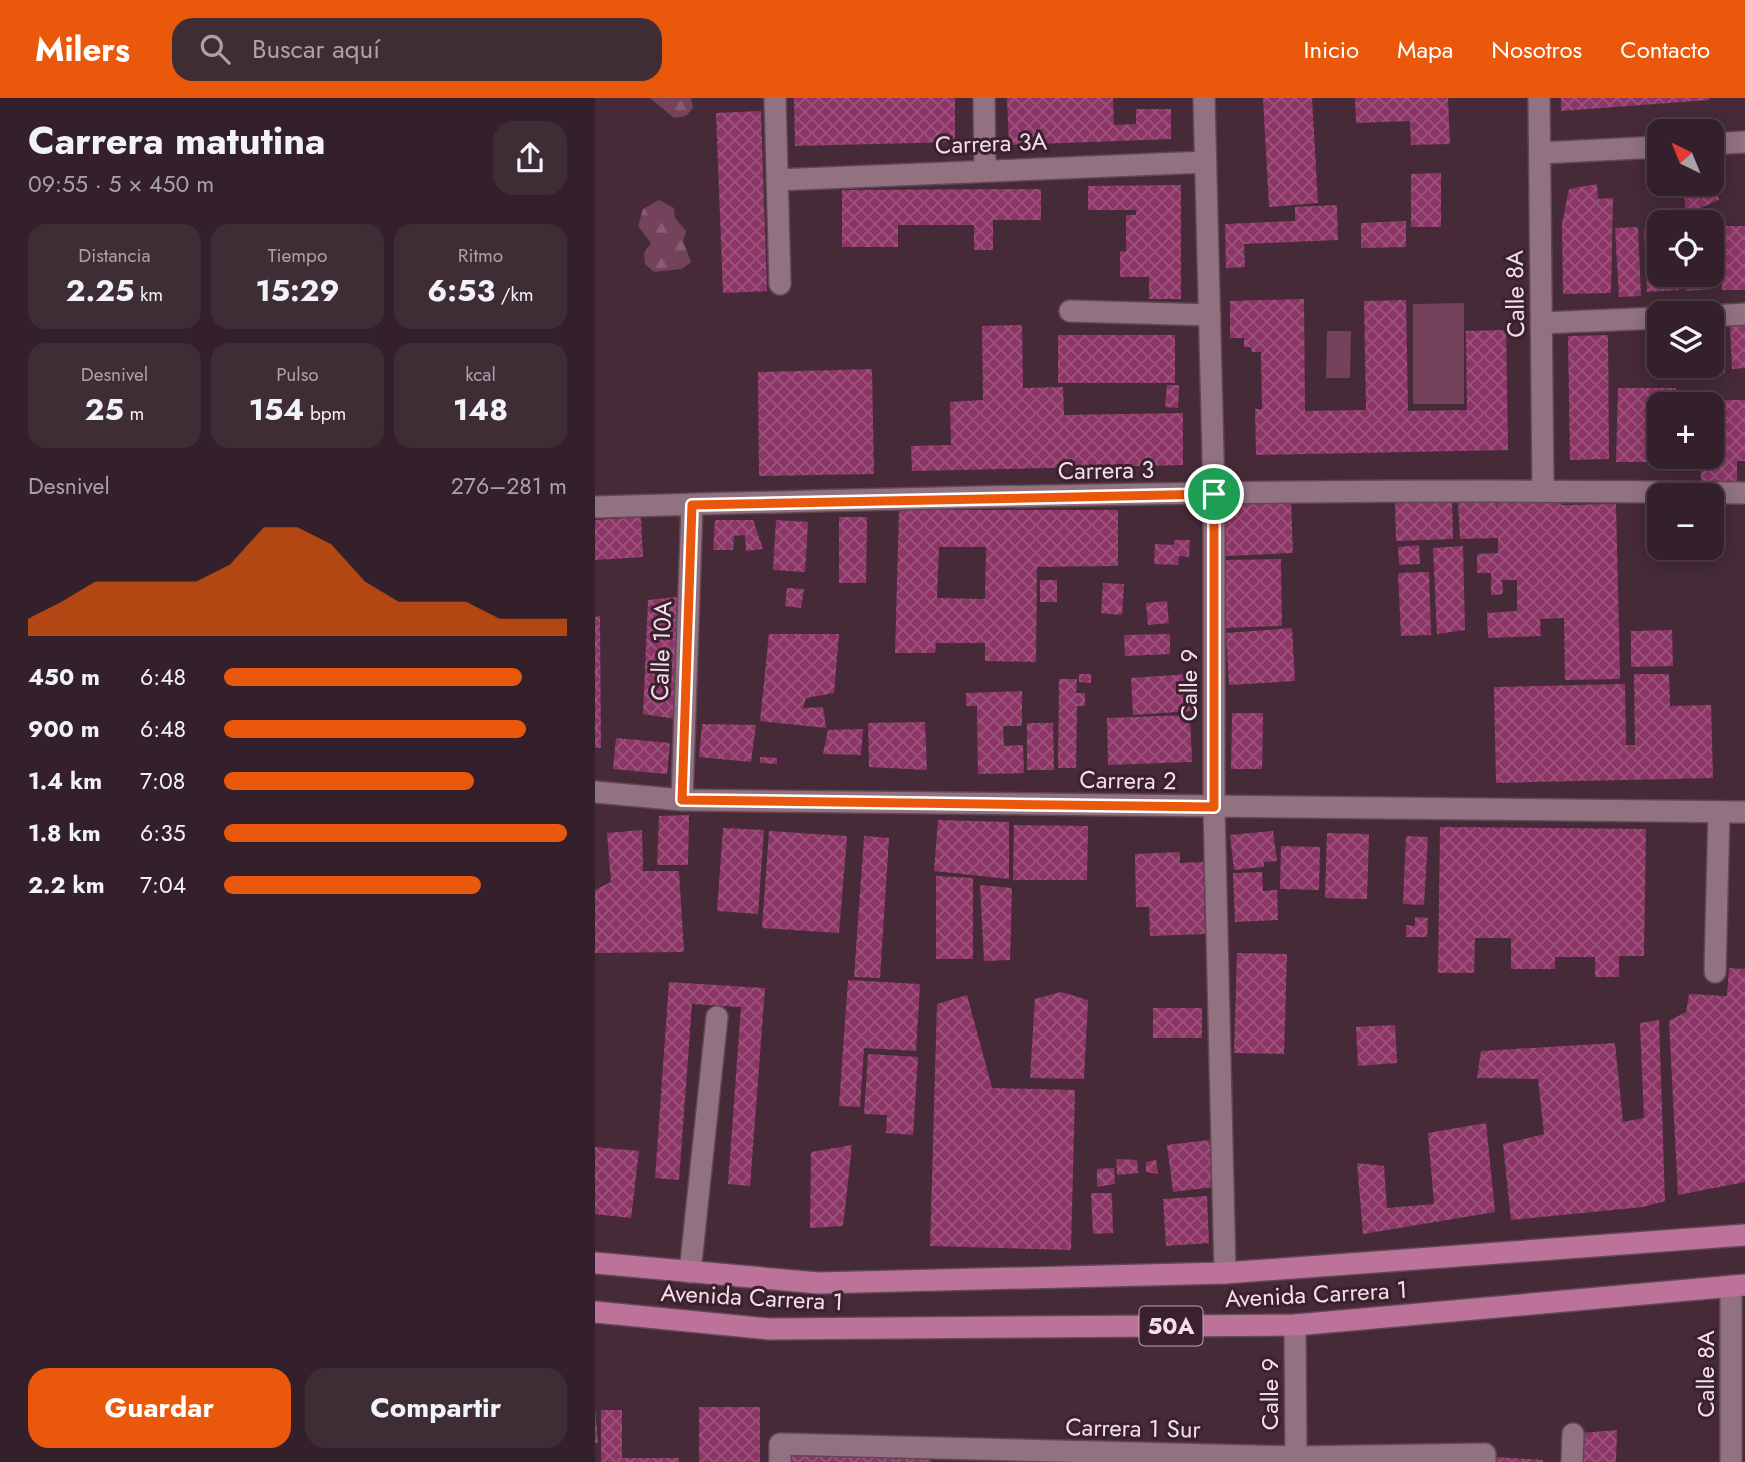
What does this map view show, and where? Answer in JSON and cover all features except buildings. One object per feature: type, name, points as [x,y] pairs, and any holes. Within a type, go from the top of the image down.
[{"type":"main road","name":"Avenida Carrera 1","points":[[595,1263],[818,1283],[1225,1273],[1745,1235]]},
{"type":"main road","name":"Avenida Carrera 1","points":[[595,1312],[769,1329],[1295,1325],[1738,1285]]},
{"type":"street","points":[[775,98],[781,284]]},
{"type":"street","points":[[984,98],[985,169]]},
{"type":"street","name":"Calle 9","points":[[1204,98],[1214,494],[1214,807],[1225,1273]]},
{"type":"street","name":"Calle 8A","points":[[1539,98],[1543,490]]},
{"type":"street","points":[[1724,143],[1745,142]]},
{"type":"street","points":[[1540,153],[1647,148]]},
{"type":"street","name":"Carrera 3A","points":[[777,180],[985,169],[1206,162]]},
{"type":"street","points":[[1070,312],[1210,315]]},
{"type":"street","points":[[1724,315],[1745,314]]},
{"type":"street","points":[[1541,323],[1647,319]]},
{"type":"street","name":"Carrera 3","points":[[595,507],[1214,494],[1543,490],[1745,493]]},
{"type":"street","name":"Calle 10A","points":[[682,800],[692,505]]},
{"type":"street","name":"Carrera 2","points":[[595,792],[682,800],[1745,813]]},
{"type":"street","points":[[1714,972],[1719,812]]},
{"type":"street","points":[[690,1272],[717,1017]]},
{"type":"street","points":[[595,1252],[638,1267]]},
{"type":"street","name":"Calle 8A","points":[[1731,1462],[1738,1362],[1738,1285]]},
{"type":"street","name":"Calle 9","points":[[1295,1325],[1296,1460]]},
{"type":"street","points":[[1572,1462],[1573,1434]]},
{"type":"street","name":"Carrera 1 Sur","points":[[780,1453],[1296,1460],[1485,1458]]},
{"type":"green space","points":[[650,98],[691,98],[693,108],[686,116],[674,118]]},
{"type":"green space","points":[[659,200],[674,208],[675,218],[686,231],[683,241],[691,262],[682,269],[654,272],[645,264],[644,253],[651,243],[638,226],[643,209]]},
{"type":"green space","points":[[1464,303],[1464,404],[1413,404],[1413,304]]},
{"type":"green space","points":[[1327,331],[1351,331],[1350,378],[1326,378]]},
{"type":"route","points":[[1214,494],[1214,807],[682,800],[692,505],[1214,494]]}]
